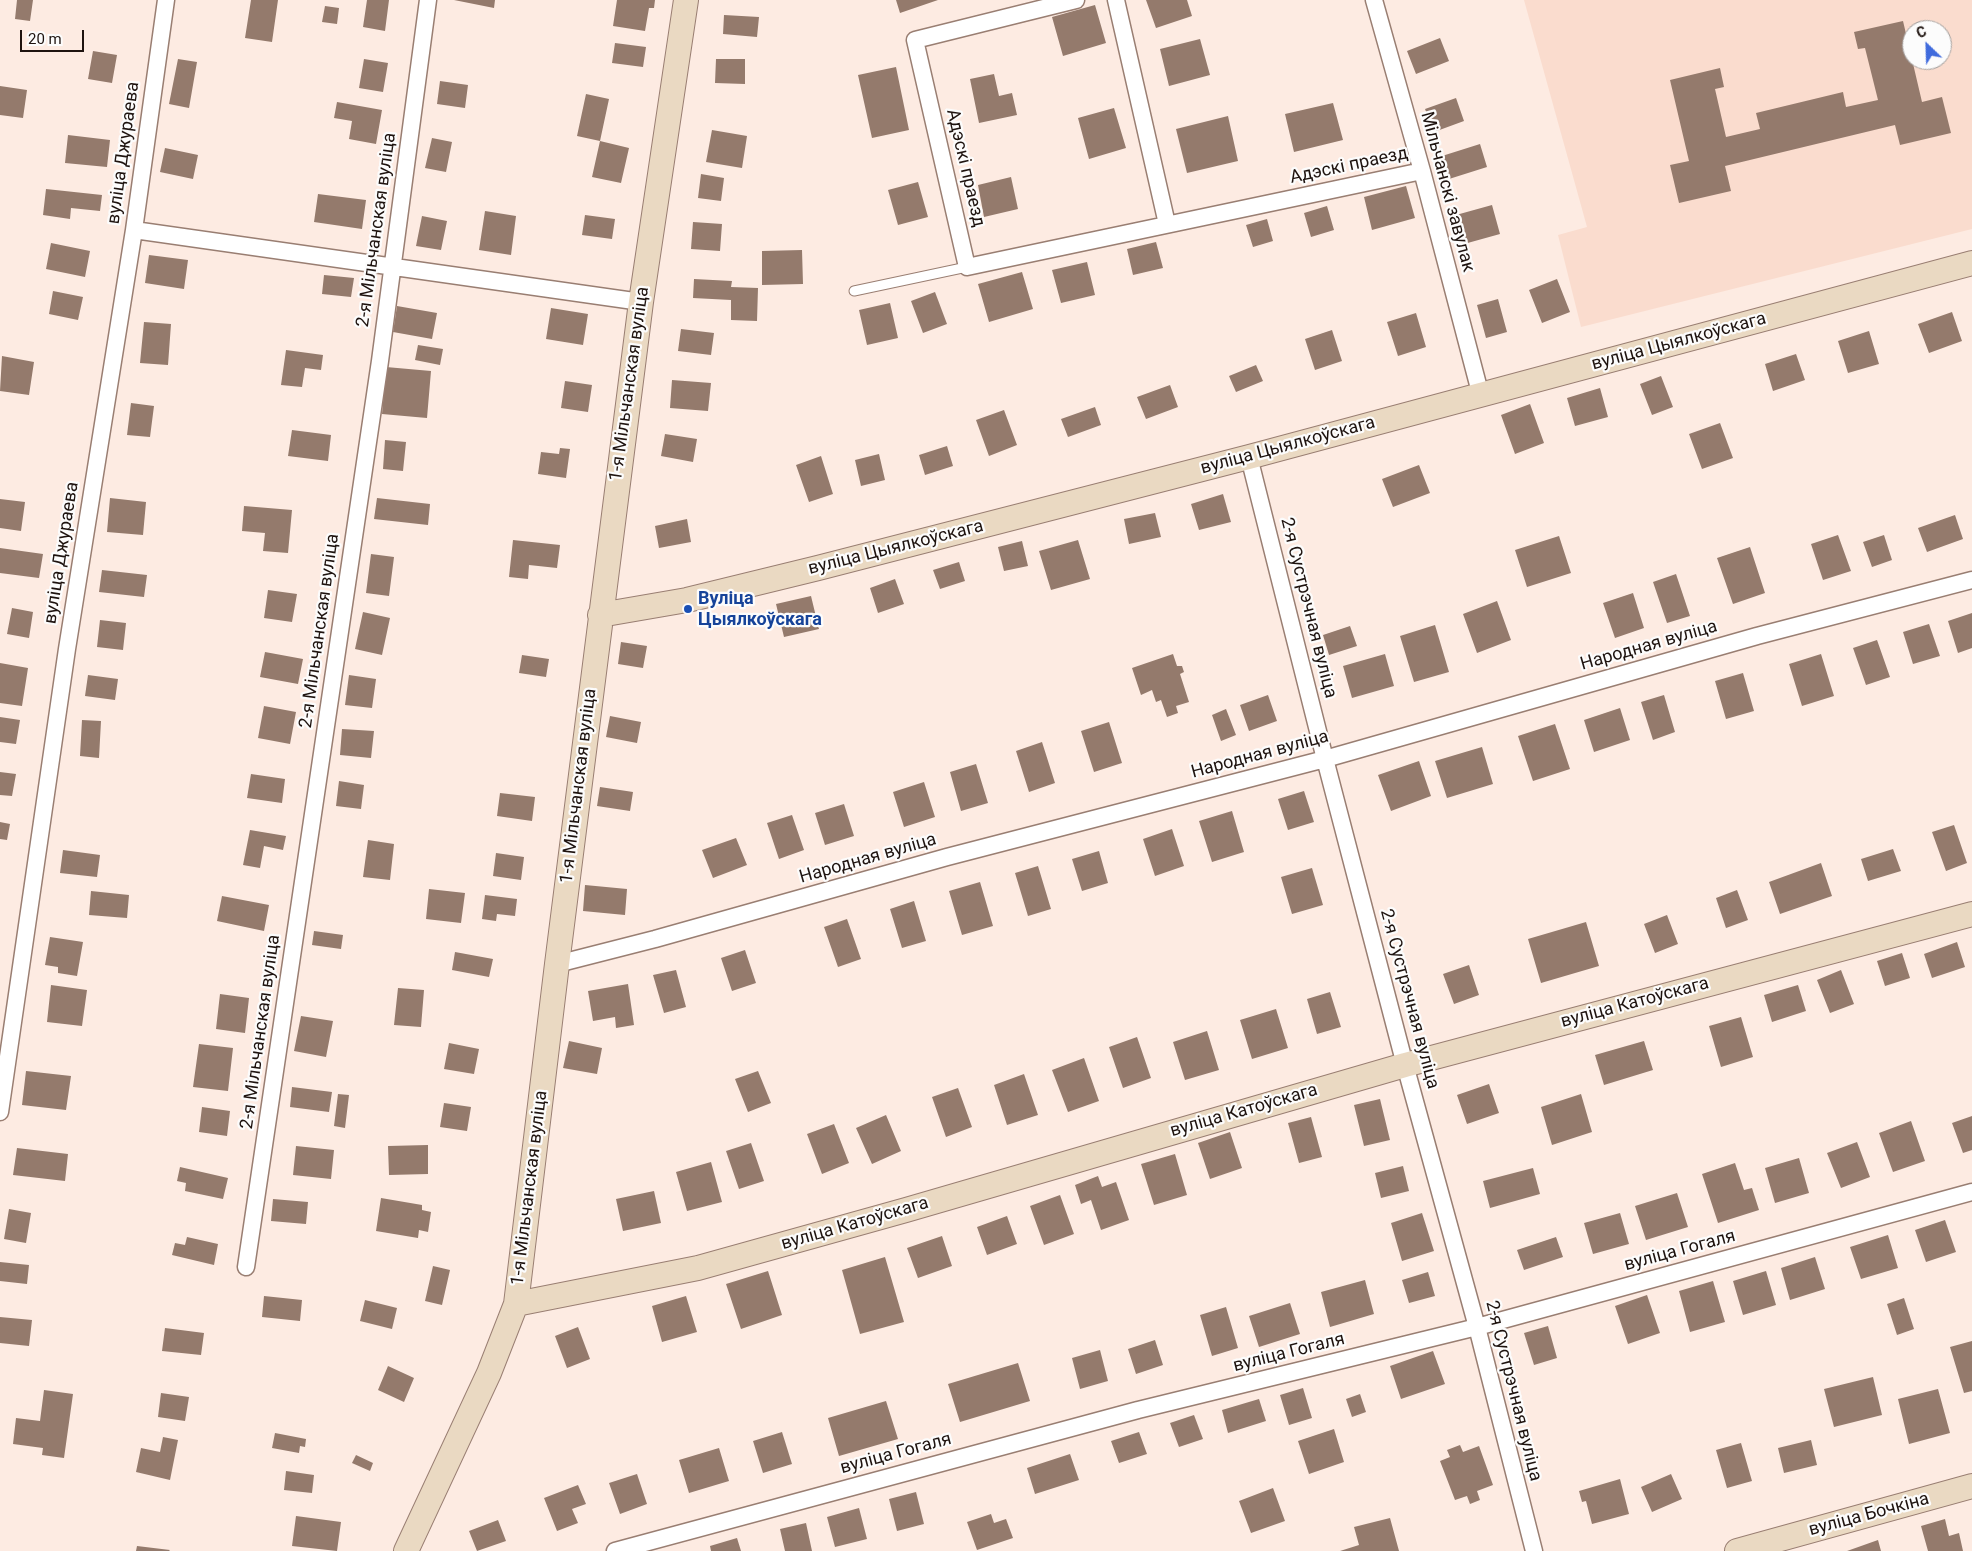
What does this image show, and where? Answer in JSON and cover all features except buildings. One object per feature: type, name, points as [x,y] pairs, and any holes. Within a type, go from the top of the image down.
[{"type":"street","name":"вуліца Джураева","points":[[0,1112],[67,649],[134,230],[166,0]]},
{"type":"street","name":"2-я Мільчанская вуліца","points":[[246,1268],[380,362],[391,266],[428,0]]},
{"type":"street","name":"1-я Мільчанская вуліца","points":[[406,1551],[489,1374],[516,1304],[600,615],[641,302],[686,0]]},
{"type":"street","name":"Адэскі праезд","points":[[1076,0],[915,40],[967,267],[1422,171]]},
{"type":"street","points":[[1116,0],[1167,224]]},
{"type":"street","name":"Мільчанскі завулак","points":[[1374,0],[1422,171],[1480,396]]},
{"type":"street","points":[[134,230],[641,302]]},
{"type":"street","name":"вуліца Цыялкоўскага","points":[[600,615],[687,600],[818,568],[1480,396],[1972,263]]},
{"type":"street","name":"2-я Сустрэчная вуліца","points":[[1249,457],[1324,759],[1477,1327],[1534,1551]]},
{"type":"street","name":"Народная вуліца","points":[[556,964],[655,939],[947,857],[1324,759],[1757,636],[1972,580]]},
{"type":"street","name":"вуліца Катоўскага","points":[[516,1304],[698,1268],[906,1210],[1405,1065],[1972,914]]},
{"type":"street","name":"вуліца Гогаля","points":[[615,1551],[1138,1410],[1477,1327],[1972,1192]]},
{"type":"street","name":"вуліца Бочкіна","points":[[1737,1551],[1972,1486]]},
{"type":"lane","points":[[854,291],[967,267]]},
{"type":"shaded area","points":[[1524,0],[1972,0],[1972,229],[1581,327],[1558,235],[1587,227]]},
{"type":"place","name":"Вуліца Цыялкоўскага","points":[[688,609]]}]
